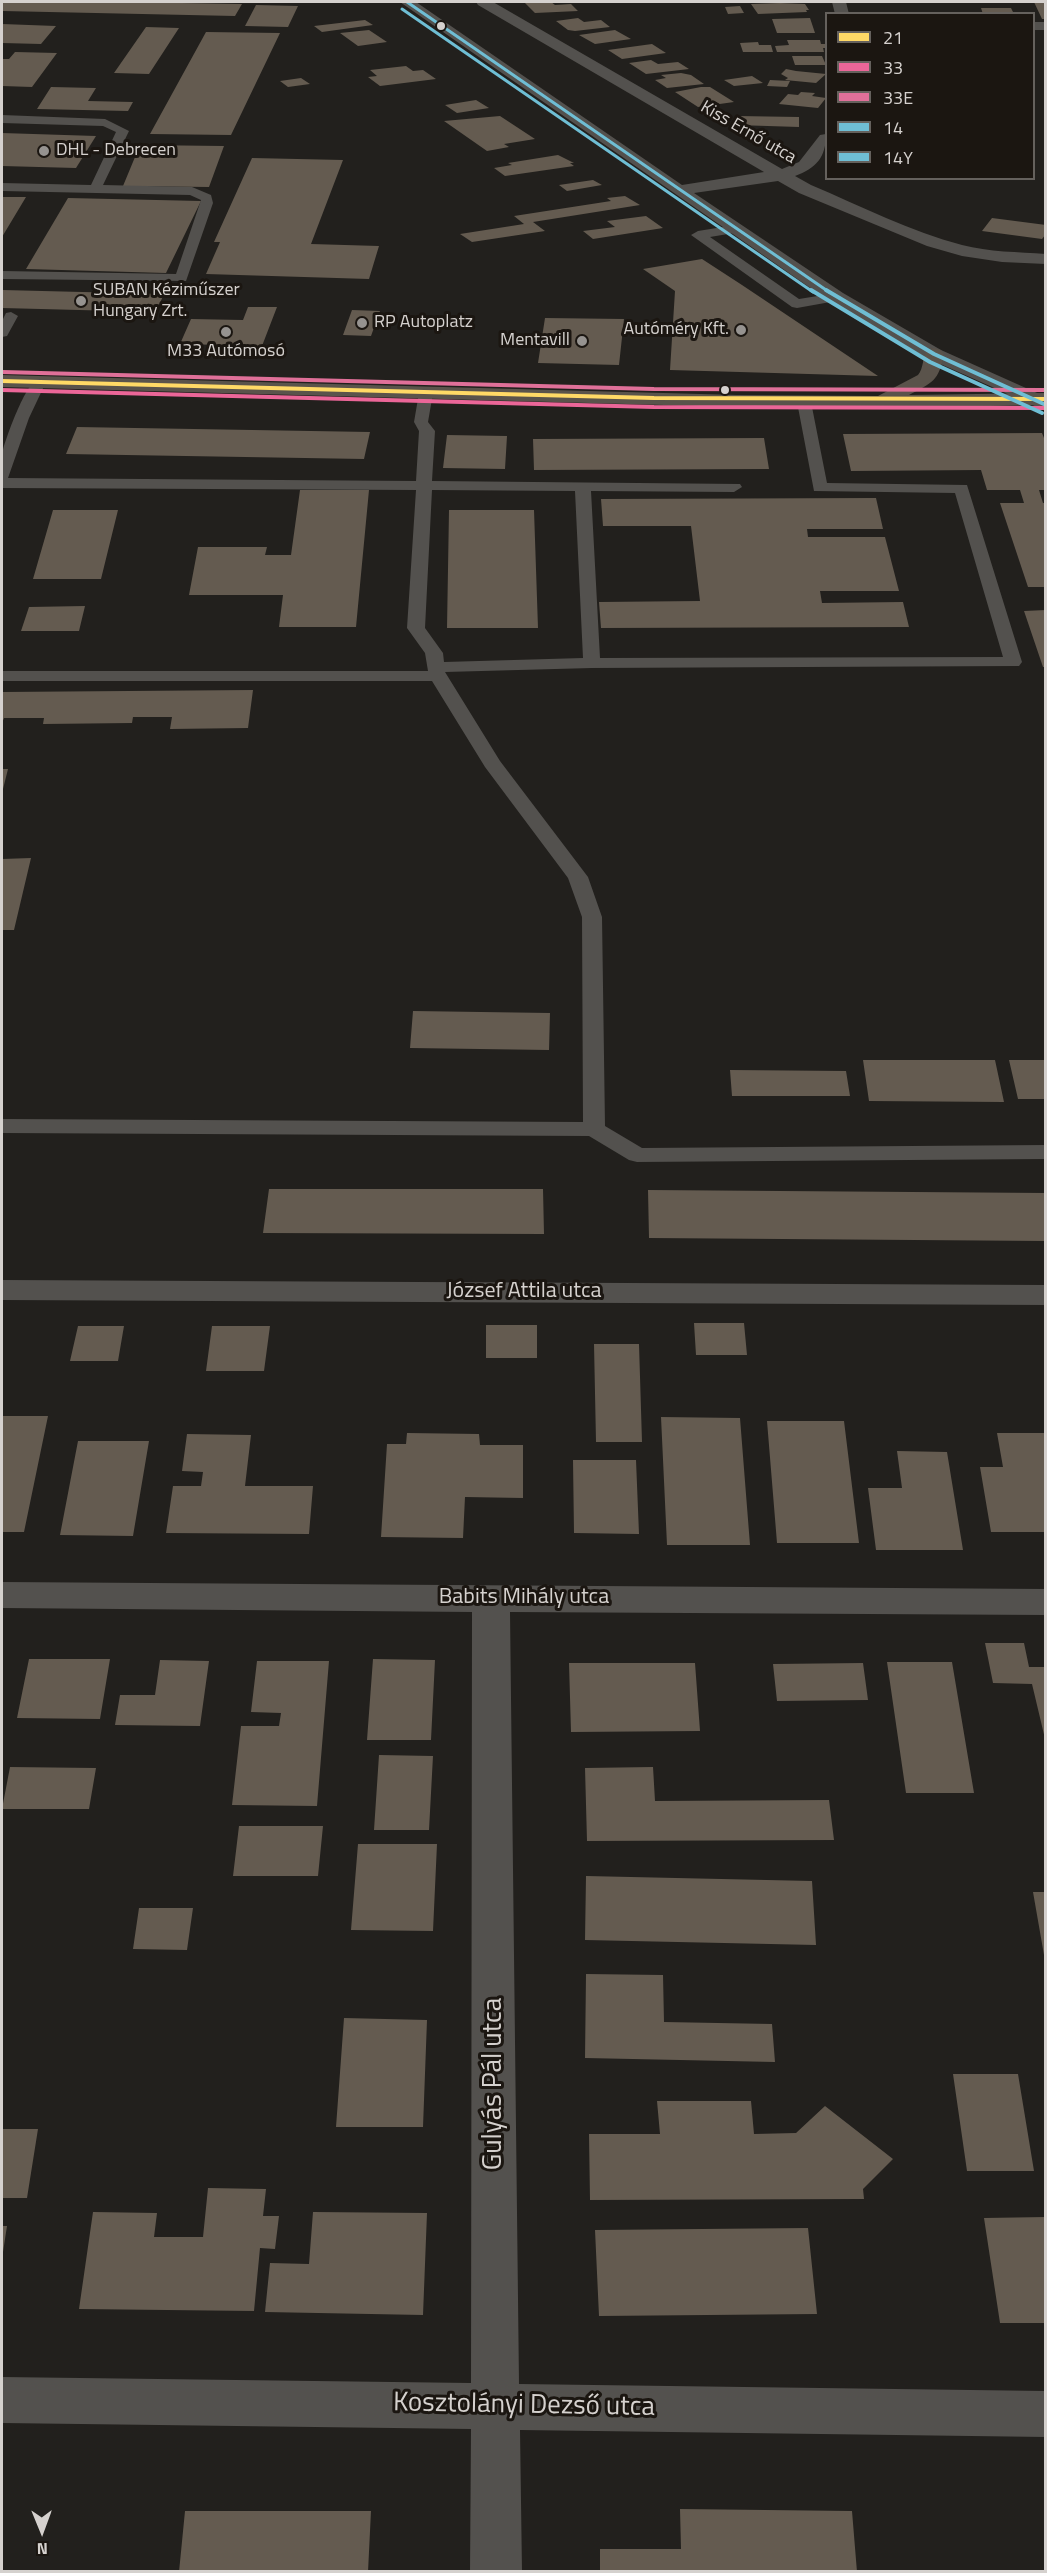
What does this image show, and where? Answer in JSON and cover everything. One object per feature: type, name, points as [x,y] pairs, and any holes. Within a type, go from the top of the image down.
[{"type":"main road","points":[[881,402],[925,379],[931,372],[934,354]]},
{"type":"main road","points":[[2,381],[804,402],[1041,401]]},
{"type":"street","points":[[407,2],[836,297],[934,354],[1041,401]]},
{"type":"street","name":"Kiss Ernő utca","points":[[483,2],[805,189],[933,242],[962,251],[1046,259]]},
{"type":"street","points":[[680,190],[781,175],[805,166],[825,141]]},
{"type":"street","name":"József Attila utca","points":[[2,1290],[1046,1295]]},
{"type":"street","name":"Babits Mihály utca","points":[[2,1595],[1046,1602]]},
{"type":"street","name":"Gulyás Pál utca","points":[[491,1597],[496,2571]]},
{"type":"street","name":"Kosztolányi Dezső utca","points":[[2,2400],[1046,2414]]},
{"type":"lane","points":[[2,118],[105,123],[123,131],[95,189]]},
{"type":"lane","points":[[2,187],[192,191],[207,198],[181,278],[2,275]]},
{"type":"lane","points":[[735,229],[698,235],[797,304],[836,297]]},
{"type":"lane","points":[[2,333],[11,316]]},
{"type":"lane","points":[[2,476],[22,418],[39,382]]},
{"type":"lane","points":[[426,393],[421,423],[427,431],[416,628],[434,653],[436,671],[492,764],[578,877],[592,917],[594,1128]]},
{"type":"lane","points":[[2,676],[436,671],[592,663],[1013,662],[961,488],[820,488],[804,402]]},
{"type":"lane","points":[[2,483],[734,487]]},
{"type":"lane","points":[[583,486],[592,663]]},
{"type":"lane","points":[[2,1126],[594,1128],[637,1155],[1046,1152]]},
{"type":"building","points":[[2,2],[242,4],[235,16],[2,11]]},
{"type":"building","points":[[524,2],[571,4],[578,11],[535,13]]},
{"type":"building","points":[[1034,2],[1046,2],[1046,19],[1042,19]]},
{"type":"building","points":[[751,4],[805,4],[809,10],[806,10],[807,12],[758,14]]},
{"type":"building","points":[[256,5],[298,6],[288,27],[245,26]]},
{"type":"building","points":[[740,6],[744,13],[728,14],[725,7]]},
{"type":"building","points":[[981,8],[1011,8],[1013,12],[982,12]]},
{"type":"building","points":[[578,18],[584,22],[601,20],[610,27],[575,31],[568,30],[556,21]]},
{"type":"building","points":[[810,18],[815,33],[777,33],[772,19]]},
{"type":"building","points":[[365,20],[373,25],[322,32],[314,26]]},
{"type":"building","points":[[2,24],[56,26],[41,44],[2,43]]},
{"type":"building","points":[[146,27],[179,28],[149,74],[114,73]]},
{"type":"building","points":[[369,30],[387,42],[358,46],[340,33]]},
{"type":"building","points":[[615,30],[631,39],[595,44],[579,35]]},
{"type":"building","points":[[206,32],[280,33],[231,135],[150,134]]},
{"type":"building","points":[[787,40],[820,40],[821,44],[825,44],[825,48],[823,48],[824,52],[777,52],[775,46],[789,45]]},
{"type":"building","points":[[758,42],[759,45],[771,45],[773,52],[743,52],[740,43]]},
{"type":"building","points":[[652,44],[666,53],[622,59],[608,50]]},
{"type":"building","points":[[15,52],[57,53],[32,87],[2,86],[2,59],[9,59]]},
{"type":"building","points":[[792,56],[822,56],[825,63],[825,65],[795,65]]},
{"type":"building","points":[[651,60],[658,64],[678,62],[689,69],[646,74],[629,63]]},
{"type":"building","points":[[406,66],[413,71],[423,70],[436,79],[380,86],[368,77],[377,76],[370,70]]},
{"type":"building","points":[[786,69],[825,75],[816,83],[785,80],[788,78],[781,74]]},
{"type":"building","points":[[681,73],[691,75],[704,84],[667,88],[655,80],[666,78],[661,75]]},
{"type":"building","points":[[752,76],[763,83],[734,86],[724,80]]},
{"type":"building","points":[[301,78],[310,84],[288,87],[280,81]]},
{"type":"building","points":[[770,80],[790,81],[787,87],[767,86]]},
{"type":"building","points":[[51,87],[96,88],[88,101],[133,102],[128,111],[37,109]]},
{"type":"building","points":[[710,87],[734,102],[698,107],[675,92]]},
{"type":"building","points":[[801,92],[815,93],[812,96],[825,99],[818,108],[779,104],[788,94],[798,95]]},
{"type":"building","points":[[476,100],[489,108],[457,113],[445,105]]},
{"type":"building","points":[[500,116],[535,139],[504,144],[509,147],[487,151],[444,121]]},
{"type":"building","points":[[737,116],[799,117],[799,127],[736,125]]},
{"type":"building","name":"DHL - Debrecen","points":[[2,133],[96,136],[76,168],[2,166]]},
{"type":"building","points":[[140,145],[224,146],[209,187],[123,186]]},
{"type":"building","points":[[558,155],[574,163],[570,163],[574,166],[505,176],[494,168],[512,165],[508,163]]},
{"type":"building","points":[[252,158],[343,160],[311,244],[379,246],[369,279],[206,274],[220,242],[214,242]]},
{"type":"building","points":[[593,180],[602,185],[567,191],[559,185]]},
{"type":"building","points":[[625,196],[640,205],[533,222],[545,231],[472,242],[460,234],[524,224],[514,216],[611,201],[607,198]]},
{"type":"building","points":[[2,197],[26,197],[2,237]]},
{"type":"building","points":[[68,198],[201,201],[166,273],[26,269]]},
{"type":"building","points":[[646,216],[663,228],[593,239],[583,231],[615,227],[607,221]]},
{"type":"building","points":[[992,218],[1046,225],[1046,234],[1042,239],[982,231]]},
{"type":"building","name":"Autóméry Kft.","points":[[702,259],[878,376],[670,370],[675,291],[643,269]]},
{"type":"building","name":"SUBAN Kéziműszer Hungary Zrt.","points":[[2,290],[164,294],[156,312],[2,308]]},
{"type":"building","name":"M33 Autómosó","points":[[248,307],[277,307],[262,346],[180,344],[191,319],[243,320]]},
{"type":"building","name":"RP Autoplatz","points":[[352,310],[380,311],[371,336],[343,335]]},
{"type":"building","name":"Mentavill","points":[[545,318],[624,319],[619,365],[538,363]]},
{"type":"building","points":[[77,427],[370,432],[364,459],[66,454]]},
{"type":"building","points":[[1042,433],[1046,443],[1046,490],[1039,490],[1043,503],[1046,503],[1046,587],[1028,587],[1000,503],[1024,503],[1020,490],[987,490],[981,470],[851,471],[843,434]]},
{"type":"building","points":[[447,435],[507,436],[505,469],[443,468]]},
{"type":"building","points":[[764,438],[769,469],[534,470],[533,439]]},
{"type":"building","points":[[300,490],[369,490],[356,627],[279,627],[283,595],[189,595],[198,547],[267,547],[265,555],[291,555]]},
{"type":"building","points":[[876,498],[883,529],[807,529],[808,537],[885,537],[899,591],[820,591],[822,603],[903,602],[909,627],[601,628],[599,602],[700,601],[691,526],[603,526],[601,499]]},
{"type":"building","points":[[53,510],[118,510],[101,579],[33,579]]},
{"type":"building","points":[[449,510],[534,510],[538,628],[447,628]]},
{"type":"building","points":[[85,606],[79,631],[21,631],[29,607]]},
{"type":"building","points":[[1046,610],[1046,667],[1043,667],[1024,611]]},
{"type":"building","points":[[253,690],[248,728],[170,729],[172,717],[133,717],[132,723],[43,724],[44,718],[4,718],[2,723],[2,692]]},
{"type":"building","points":[[2,769],[8,769],[2,793]]},
{"type":"building","points":[[31,858],[14,930],[2,930],[2,859]]},
{"type":"building","points":[[413,1011],[550,1013],[549,1050],[410,1048]]},
{"type":"building","points":[[863,1060],[995,1060],[1004,1102],[869,1101]]},
{"type":"building","points":[[1009,1060],[1046,1060],[1046,1099],[1018,1099]]},
{"type":"building","points":[[730,1070],[846,1071],[850,1096],[732,1096]]},
{"type":"building","points":[[269,1189],[543,1189],[544,1234],[263,1233]]},
{"type":"building","points":[[648,1190],[1046,1193],[1046,1241],[649,1238]]},
{"type":"building","points":[[694,1323],[744,1323],[747,1355],[696,1355]]},
{"type":"building","points":[[486,1325],[537,1325],[537,1358],[486,1358]]},
{"type":"building","points":[[78,1326],[124,1326],[118,1361],[70,1361]]},
{"type":"building","points":[[212,1326],[270,1326],[264,1371],[206,1371]]},
{"type":"building","points":[[594,1344],[639,1344],[642,1442],[596,1442]]},
{"type":"building","points":[[2,1416],[48,1416],[24,1532],[2,1532]]},
{"type":"building","points":[[661,1417],[740,1418],[750,1545],[667,1545]]},
{"type":"building","points":[[767,1421],[844,1421],[859,1543],[777,1543]]},
{"type":"building","points":[[407,1433],[479,1434],[480,1445],[523,1445],[523,1498],[465,1497],[463,1538],[381,1537],[387,1444],[406,1444]]},
{"type":"building","points":[[997,1433],[1046,1433],[1046,1532],[991,1532],[980,1467],[1003,1467]]},
{"type":"building","points":[[187,1434],[251,1435],[245,1486],[313,1486],[309,1534],[166,1533],[173,1486],[201,1486],[203,1472],[182,1471]]},
{"type":"building","points":[[78,1441],[149,1441],[133,1536],[60,1535]]},
{"type":"building","points":[[897,1451],[947,1452],[963,1550],[876,1550],[868,1488],[902,1488]]},
{"type":"building","points":[[573,1460],[636,1460],[639,1534],[574,1533]]},
{"type":"building","points":[[985,1643],[1024,1643],[1029,1667],[1046,1667],[1046,1743],[1032,1684],[993,1683]]},
{"type":"building","points":[[29,1659],[110,1659],[100,1719],[17,1718]]},
{"type":"building","points":[[373,1659],[435,1660],[431,1740],[367,1740]]},
{"type":"building","points":[[160,1660],[209,1661],[200,1726],[115,1725],[120,1695],[155,1695]]},
{"type":"building","points":[[257,1661],[329,1661],[317,1806],[232,1805],[241,1726],[279,1726],[281,1713],[251,1712]]},
{"type":"building","points":[[887,1662],[952,1662],[974,1793],[906,1793]]},
{"type":"building","points":[[569,1663],[695,1663],[700,1731],[571,1732]]},
{"type":"building","points":[[863,1663],[868,1700],[777,1701],[773,1664]]},
{"type":"building","points":[[379,1755],[433,1756],[429,1830],[374,1830]]},
{"type":"building","points":[[10,1767],[96,1768],[89,1809],[2,1809]]},
{"type":"building","points":[[653,1767],[655,1801],[829,1800],[834,1840],[587,1841],[585,1768]]},
{"type":"building","points":[[239,1826],[323,1826],[318,1876],[233,1876]]},
{"type":"building","points":[[358,1844],[437,1844],[433,1931],[351,1930]]},
{"type":"building","points":[[586,1876],[812,1881],[816,1945],[585,1940]]},
{"type":"building","points":[[1033,1892],[1046,1892],[1046,1955],[1044,1955]]},
{"type":"building","points":[[139,1908],[193,1908],[187,1950],[133,1949]]},
{"type":"building","points":[[586,1974],[663,1975],[664,2022],[772,2024],[775,2062],[585,2058]]},
{"type":"building","points":[[344,2018],[427,2020],[423,2127],[336,2127]]},
{"type":"building","points":[[953,2074],[1018,2074],[1034,2171],[967,2171]]},
{"type":"building","points":[[657,2101],[751,2101],[754,2134],[796,2133],[825,2106],[893,2159],[863,2189],[864,2199],[590,2200],[589,2134],[660,2134]]},
{"type":"building","points":[[2,2129],[38,2129],[27,2198],[2,2198]]},
{"type":"building","points":[[208,2188],[266,2189],[263,2216],[279,2216],[275,2249],[260,2248],[254,2311],[79,2309],[93,2212],[157,2213],[154,2237],[203,2237]]},
{"type":"building","points":[[313,2212],[427,2213],[423,2315],[265,2312],[270,2263],[309,2264]]},
{"type":"building","points":[[1046,2217],[1046,2323],[1000,2323],[984,2218]]},
{"type":"building","points":[[2,2226],[7,2226],[3,2252],[2,2252]]},
{"type":"building","points":[[808,2228],[817,2314],[599,2316],[595,2230]]},
{"type":"building","points":[[680,2509],[852,2511],[857,2572],[600,2572],[600,2549],[681,2549]]},
{"type":"building","points":[[185,2511],[371,2511],[368,2572],[179,2572]]},
{"type":"transit line","name":"14","points":[[407,2],[836,297],[934,354],[1046,405]]},
{"type":"transit line","name":"14Y","points":[[402,9],[831,304],[930,362],[1042,413]]},
{"type":"transit line","name":"33E","points":[[2,372],[654,389],[1046,390]]},
{"type":"transit line","name":"21","points":[[2,381],[654,398],[1046,399]]},
{"type":"transit line","name":"33","points":[[2,390],[654,407],[1046,408]]},
{"type":"place","name":"DHL - Debrecen","points":[[44,151]]},
{"type":"place","name":"SUBAN Kéziműszer Hungary Zrt.","points":[[81,301]]},
{"type":"place","name":"RP Autoplatz","points":[[362,323]]},
{"type":"place","name":"Autóméry Kft.","points":[[741,330]]},
{"type":"place","name":"M33 Autómosó","points":[[226,332]]},
{"type":"place","name":"Mentavill","points":[[582,341]]}]
